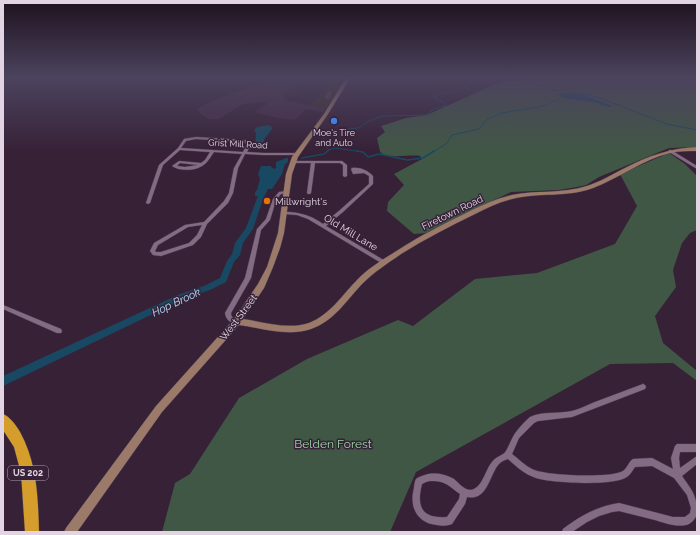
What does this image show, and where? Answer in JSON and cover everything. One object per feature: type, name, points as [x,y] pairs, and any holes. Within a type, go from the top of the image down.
[{"type":"highway","name":"US 202","points":[[3,420],[14,434],[23,451],[30,486],[32,532]]},
{"type":"main road","name":"West Street","points":[[70,531],[159,409],[180,383],[237,321],[257,291],[270,267],[277,248],[284,213],[286,192],[294,158],[333,103]]},
{"type":"main road","name":"Firetown Road","points":[[237,321],[290,329],[310,326],[331,314],[357,284],[385,262],[420,239],[509,197],[532,193],[580,190],[595,185],[644,161],[670,151],[697,149]]},
{"type":"street","points":[[148,204],[162,166],[179,149],[185,140],[192,138],[243,140],[248,144],[234,175],[230,193],[226,202],[205,223],[199,236],[191,244],[161,254],[155,254],[152,251],[156,244],[187,226],[205,223]]},
{"type":"street","name":"Grist Mill Road","points":[[179,149],[244,153],[294,158],[313,162],[341,162],[345,165],[345,176]]},
{"type":"street","points":[[202,164],[179,162],[174,166],[176,168],[189,168],[202,164],[213,151]]},
{"type":"street","points":[[670,151],[697,168]]},
{"type":"street","points":[[309,193],[313,162]]},
{"type":"street","points":[[323,226],[342,212],[371,184],[371,176],[364,172]]},
{"type":"street","points":[[237,321],[230,320],[228,318],[228,313],[248,278],[259,229],[270,215],[274,200],[280,193],[286,192]]},
{"type":"street","name":"Old Mill Lane","points":[[284,213],[305,215],[385,262]]},
{"type":"street","points":[[3,307],[59,331]]},
{"type":"street","points":[[464,493],[462,501],[449,521],[438,523],[429,522],[422,515],[415,503],[414,496],[419,482],[426,478],[432,477],[450,482],[464,493],[473,494],[480,490],[498,460],[508,455],[517,436],[532,420],[572,414],[643,387]]},
{"type":"street","points":[[677,475],[675,458],[677,448],[697,448]]},
{"type":"street","points":[[508,455],[530,472],[542,477],[608,478],[621,476],[627,472],[633,463],[652,462],[677,475],[690,493],[695,508],[693,515],[686,521],[673,520],[619,507],[611,507],[582,520],[566,532]]},
{"type":"street","points":[[677,475],[697,460]]},
{"type":"shaded area","points":[[208,103],[249,103],[243,104],[219,119],[210,119],[203,116],[197,109]]},
{"type":"shaded area","points":[[266,103],[297,103],[326,108],[323,112],[306,109],[295,120],[278,118],[254,112],[267,104]]},
{"type":"shaded area","points":[[313,103],[330,103],[327,108],[311,105]]},
{"type":"green space","points":[[454,103],[697,103],[697,147],[669,148],[599,177],[586,185],[559,190],[511,192],[426,233],[414,234],[387,211],[388,202],[404,185],[394,174],[422,159],[420,156],[392,156],[382,154],[377,138],[385,132],[381,126],[406,118],[427,115]]},
{"type":"green space","name":"Belden Forest","points":[[669,153],[685,164],[697,176],[697,230],[690,233],[682,243],[673,270],[676,287],[655,316],[663,343],[697,371],[697,381],[673,363],[610,364],[416,472],[390,532],[162,532],[175,483],[190,474],[239,398],[307,359],[398,320],[413,326],[475,279],[537,273],[615,244],[637,206],[620,174]]},
{"type":"water","points":[[597,103],[605,103],[613,106],[608,107]]},
{"type":"water","points":[[269,125],[273,128],[265,138],[261,148],[255,150],[256,133],[254,130],[257,127]]},
{"type":"water","points":[[288,158],[288,162],[285,164],[282,174],[272,189],[268,189],[264,197],[255,196],[260,179],[258,174],[261,166],[270,166],[274,169],[276,168],[276,162]]},
{"type":"waterway","name":"Hop Brook","points":[[329,150],[322,142],[325,134],[330,131],[358,128],[371,120],[383,116],[426,115],[434,109],[445,106],[446,104],[444,103]]},
{"type":"waterway","points":[[613,103],[621,106]]},
{"type":"waterway","points":[[535,108],[549,104]]},
{"type":"waterway","points":[[623,107],[667,124],[697,130]]},
{"type":"waterway","points":[[433,152],[446,144],[452,135],[479,129],[486,120],[501,113],[533,108]]},
{"type":"waterway","points":[[329,150],[335,148],[363,152]]},
{"type":"waterway","name":"Hop Brook","points":[[302,158],[324,154],[328,151]]},
{"type":"waterway","points":[[357,151],[363,152]]},
{"type":"waterway","points":[[363,152],[368,157],[379,154],[407,160],[423,158],[434,151]]},
{"type":"waterway","name":"Hop Brook","points":[[3,381],[183,296],[207,288],[223,280],[231,261],[236,255],[239,243],[249,229],[264,187]]},
{"type":"place","name":"Moe's Tire and Auto","points":[[334,121]]},
{"type":"place","name":"Millwright's","points":[[267,201]]}]
